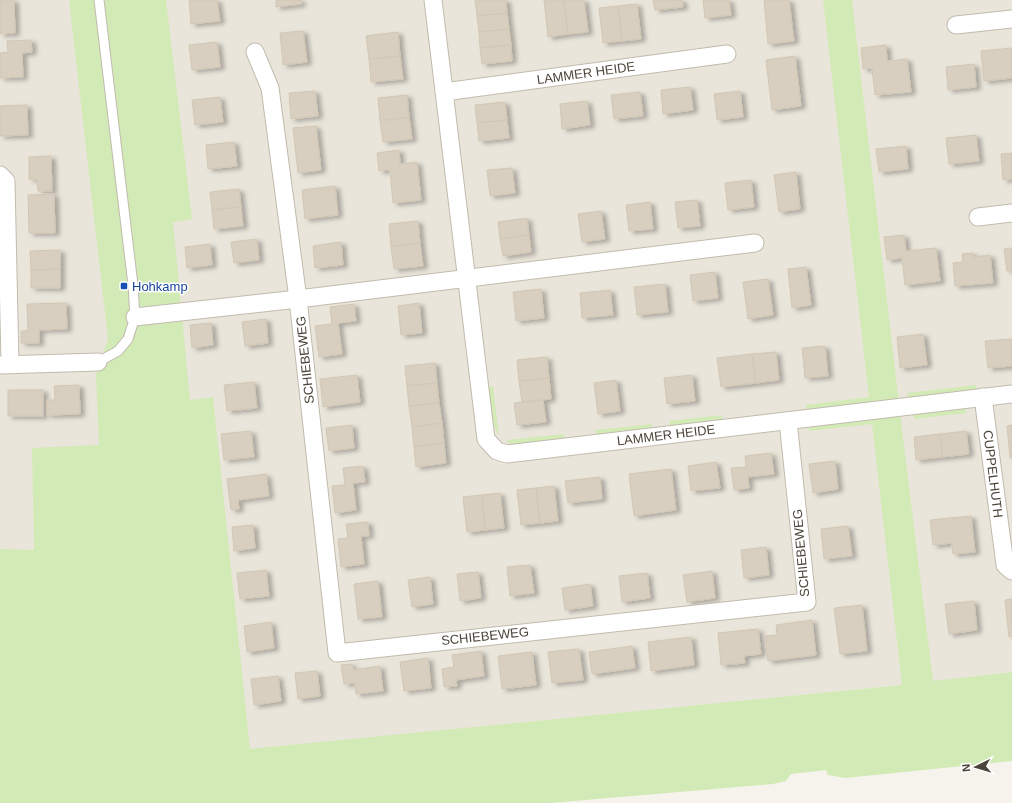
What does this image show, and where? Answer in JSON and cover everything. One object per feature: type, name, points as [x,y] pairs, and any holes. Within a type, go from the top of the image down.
[{"type":"street","name":"LAMMER HEIDE","points":[[433,0],[486,439],[496,450],[508,454],[1012,394]]},
{"type":"street","points":[[956,25],[1012,19]]},
{"type":"street","name":"SCHIEBEWEG","points":[[255,52],[270,88],[298,299],[337,653],[807,602],[788,421]]},
{"type":"street","name":"LAMMER HEIDE","points":[[444,92],[727,54]]},
{"type":"street","points":[[0,175],[6,181],[5,365],[98,362]]},
{"type":"street","points":[[978,217],[1012,213]]},
{"type":"street","points":[[467,278],[755,243]]},
{"type":"street","name":"SCHIEBEWEG","points":[[135,317],[467,278]]},
{"type":"street","name":"CUPPELHUTH","points":[[983,397],[1005,565],[1012,571]]},
{"type":"lane","points":[[98,362],[118,351],[128,339],[135,317],[133,285],[99,0]]},
{"type":"shaded area","points":[[0,0],[1012,0],[1012,672],[902,685],[250,750],[0,654]]},
{"type":"green space","points":[[69,0],[166,0],[192,219],[173,222],[190,400],[213,397],[250,749],[902,685],[872,424],[809,431],[806,405],[869,397],[823,0],[852,0],[933,681],[1012,672],[1012,761],[845,778],[828,775],[826,770],[791,774],[786,781],[773,784],[550,803],[0,803],[0,549],[34,550],[32,448],[99,445],[96,375],[108,339]]},
{"type":"green space","points":[[976,385],[977,391],[908,399],[907,393]]},
{"type":"green space","points":[[493,386],[499,436],[492,418],[490,406],[488,387]]},
{"type":"green space","points":[[965,407],[966,413],[914,419],[913,414]]},
{"type":"green space","points":[[722,415],[723,420],[670,427],[669,421]]},
{"type":"green space","points":[[652,424],[652,429],[596,436],[595,430]]},
{"type":"green space","points":[[563,434],[564,440],[514,445],[507,442],[508,440]]},
{"type":"building","points":[[0,0],[14,0],[15,33],[0,34]]},
{"type":"building","points":[[189,0],[217,0],[220,21],[191,24]]},
{"type":"building","points":[[276,0],[301,0],[301,4],[276,7]]},
{"type":"building","points":[[475,0],[506,0],[507,13],[477,16]]},
{"type":"building","points":[[544,0],[564,0],[568,34],[548,37]]},
{"type":"building","points":[[564,0],[584,0],[588,32],[568,34]]},
{"type":"building","points":[[653,0],[682,0],[683,7],[655,10]]},
{"type":"building","points":[[703,0],[729,0],[731,15],[705,18]]},
{"type":"building","points":[[764,0],[789,0],[794,41],[768,44]]},
{"type":"building","points":[[637,4],[641,39],[622,41],[618,6]]},
{"type":"building","points":[[618,6],[622,41],[603,43],[599,8]]},
{"type":"building","points":[[507,13],[509,29],[479,32],[477,16]]},
{"type":"building","points":[[509,29],[511,45],[480,48],[479,32]]},
{"type":"building","points":[[303,31],[307,62],[283,65],[280,33]]},
{"type":"building","points":[[398,32],[400,56],[369,59],[366,36]]},
{"type":"building","points":[[31,40],[32,52],[22,53],[23,77],[0,78],[0,53],[8,52],[7,41]]},
{"type":"building","points":[[217,42],[220,67],[192,70],[189,45]]},
{"type":"building","points":[[511,45],[512,61],[482,64],[480,48]]},
{"type":"building","points":[[886,45],[887,61],[907,59],[911,92],[875,95],[872,68],[863,69],[861,48]]},
{"type":"building","points":[[1012,48],[1012,78],[984,81],[981,51]]},
{"type":"building","points":[[400,56],[403,79],[371,82],[369,59]]},
{"type":"building","points":[[795,56],[801,106],[772,110],[766,60]]},
{"type":"building","points":[[974,64],[976,87],[948,90],[946,67]]},
{"type":"building","points":[[690,87],[693,110],[663,114],[661,90]]},
{"type":"building","points":[[315,91],[318,116],[291,119],[289,93]]},
{"type":"building","points":[[740,91],[743,117],[717,120],[714,94]]},
{"type":"building","points":[[640,92],[643,116],[614,119],[611,95]]},
{"type":"building","points":[[407,95],[409,117],[380,121],[378,98]]},
{"type":"building","points":[[220,97],[223,122],[195,125],[192,100]]},
{"type":"building","points":[[587,101],[590,125],[562,129],[560,104]]},
{"type":"building","points":[[505,102],[507,120],[477,123],[475,105]]},
{"type":"building","points":[[27,105],[28,135],[0,136],[0,106]]},
{"type":"building","points":[[409,117],[412,139],[383,142],[380,121]]},
{"type":"building","points":[[507,120],[509,138],[479,141],[477,123]]},
{"type":"building","points":[[316,126],[321,170],[298,173],[293,128]]},
{"type":"building","points":[[976,135],[979,161],[949,164],[946,138]]},
{"type":"building","points":[[234,142],[237,166],[208,169],[206,145]]},
{"type":"building","points":[[906,146],[908,169],[879,172],[876,149]]},
{"type":"building","points":[[399,150],[400,164],[417,162],[421,200],[393,203],[390,170],[379,171],[377,153]]},
{"type":"building","points":[[1012,153],[1012,179],[1003,180],[1001,154]]},
{"type":"building","points":[[51,156],[52,191],[38,191],[37,179],[29,179],[29,157]]},
{"type":"building","points":[[512,168],[515,193],[490,196],[487,170]]},
{"type":"building","points":[[796,172],[800,209],[779,212],[774,175]]},
{"type":"building","points":[[751,180],[754,207],[728,210],[725,183]]},
{"type":"building","points":[[335,186],[338,215],[305,219],[302,190]]},
{"type":"building","points":[[239,189],[241,207],[212,210],[210,192]]},
{"type":"building","points":[[54,194],[55,233],[29,233],[28,195]]},
{"type":"building","points":[[697,200],[700,226],[678,228],[675,202]]},
{"type":"building","points":[[650,202],[653,229],[629,231],[626,205]]},
{"type":"building","points":[[241,207],[243,226],[214,229],[212,210]]},
{"type":"building","points":[[601,211],[605,239],[582,242],[578,214]]},
{"type":"building","points":[[527,218],[529,235],[500,239],[498,222]]},
{"type":"building","points":[[418,221],[420,243],[391,247],[389,224]]},
{"type":"building","points":[[529,235],[531,252],[503,256],[500,239]]},
{"type":"building","points":[[904,235],[906,251],[936,248],[940,281],[905,285],[902,258],[887,260],[884,237]]},
{"type":"building","points":[[257,239],[259,260],[234,263],[231,242]]},
{"type":"building","points":[[341,242],[343,265],[315,268],[313,246]]},
{"type":"building","points":[[420,243],[423,266],[394,269],[391,247]]},
{"type":"building","points":[[210,244],[212,265],[187,268],[185,247]]},
{"type":"building","points":[[1012,248],[1012,270],[1007,271],[1004,249]]},
{"type":"building","points":[[60,250],[60,269],[31,270],[30,251]]},
{"type":"building","points":[[973,253],[973,257],[990,255],[993,283],[955,286],[953,263],[963,262],[962,254]]},
{"type":"building","points":[[806,267],[811,305],[792,308],[788,269]]},
{"type":"building","points":[[60,269],[60,288],[31,288],[31,270]]},
{"type":"building","points":[[715,272],[718,298],[693,301],[690,275]]},
{"type":"building","points":[[768,279],[773,315],[748,319],[743,282]]},
{"type":"building","points":[[665,284],[668,312],[637,315],[634,287]]},
{"type":"building","points":[[541,289],[544,318],[516,321],[513,292]]},
{"type":"building","points":[[610,290],[613,315],[582,318],[580,293]]},
{"type":"building","points":[[66,303],[67,329],[39,330],[39,343],[21,343],[21,331],[28,331],[27,304]]},
{"type":"building","points":[[419,303],[422,333],[401,335],[398,306]]},
{"type":"building","points":[[354,304],[356,321],[338,323],[342,354],[319,357],[315,326],[332,324],[330,307]]},
{"type":"building","points":[[266,319],[268,343],[245,346],[242,322]]},
{"type":"building","points":[[211,323],[213,345],[192,348],[190,325]]},
{"type":"building","points":[[923,334],[927,365],[900,368],[897,337]]},
{"type":"building","points":[[1012,339],[1012,366],[988,368],[985,341]]},
{"type":"building","points":[[825,346],[828,376],[805,378],[802,348]]},
{"type":"building","points":[[776,352],[779,380],[756,383],[752,354]]},
{"type":"building","points":[[752,354],[756,383],[721,387],[717,358]]},
{"type":"building","points":[[547,357],[549,378],[519,381],[517,360]]},
{"type":"building","points":[[435,363],[437,383],[407,386],[405,366]]},
{"type":"building","points":[[357,375],[360,402],[323,407],[320,379]]},
{"type":"building","points":[[692,375],[695,401],[667,404],[664,378]]},
{"type":"building","points":[[549,378],[551,399],[522,402],[519,381]]},
{"type":"building","points":[[616,380],[620,411],[598,414],[594,383]]},
{"type":"building","points":[[254,382],[257,408],[227,411],[224,385]]},
{"type":"building","points":[[437,383],[439,403],[409,406],[407,386]]},
{"type":"building","points":[[79,385],[80,414],[47,415],[47,400],[55,400],[54,386]]},
{"type":"building","points":[[8,390],[43,390],[43,416],[8,416]]},
{"type":"building","points":[[543,400],[546,422],[517,425],[514,403]]},
{"type":"building","points":[[439,403],[442,423],[412,427],[409,406]]},
{"type":"building","points":[[442,423],[444,443],[414,447],[412,427]]},
{"type":"building","points":[[352,425],[354,448],[329,451],[326,428]]},
{"type":"building","points":[[1012,425],[1012,458],[1010,458],[1007,426]]},
{"type":"building","points":[[251,431],[254,457],[224,460],[221,434]]},
{"type":"building","points":[[966,431],[969,454],[942,457],[940,434]]},
{"type":"building","points":[[940,434],[942,457],[916,460],[914,437]]},
{"type":"building","points":[[444,443],[446,463],[416,467],[414,447]]},
{"type":"building","points":[[771,453],[774,474],[748,477],[749,488],[734,490],[731,468],[746,467],[745,456]]},
{"type":"building","points":[[835,461],[838,489],[813,493],[809,464]]},
{"type":"building","points":[[716,462],[720,488],[691,491],[688,466]]},
{"type":"building","points":[[363,466],[365,482],[353,483],[356,510],[335,513],[332,486],[345,485],[343,468]]},
{"type":"building","points":[[671,469],[676,510],[634,516],[629,474]]},
{"type":"building","points":[[266,474],[269,496],[238,500],[239,509],[231,510],[227,479]]},
{"type":"building","points":[[600,477],[602,499],[568,503],[565,481]]},
{"type":"building","points":[[554,486],[558,521],[540,523],[536,488]]},
{"type":"building","points":[[536,488],[540,523],[521,525],[517,490]]},
{"type":"building","points":[[500,493],[504,528],[485,530],[482,495]]},
{"type":"building","points":[[482,495],[485,530],[467,532],[463,497]]},
{"type":"building","points":[[971,516],[975,552],[953,554],[952,543],[933,545],[930,520]]},
{"type":"building","points":[[368,522],[369,536],[361,536],[364,564],[341,567],[338,539],[348,538],[346,524]]},
{"type":"building","points":[[253,525],[255,548],[234,551],[232,527]]},
{"type":"building","points":[[848,526],[852,556],[824,559],[821,529]]},
{"type":"building","points":[[766,547],[769,575],[744,578],[741,550]]},
{"type":"building","points":[[530,565],[534,593],[510,596],[507,567]]},
{"type":"building","points":[[266,570],[269,596],[240,599],[237,573]]},
{"type":"building","points":[[712,571],[715,598],[687,602],[683,575]]},
{"type":"building","points":[[478,572],[481,598],[460,601],[457,574]]},
{"type":"building","points":[[647,573],[650,598],[622,602],[619,576]]},
{"type":"building","points":[[430,577],[433,604],[412,607],[408,580]]},
{"type":"building","points":[[378,581],[382,617],[358,619],[354,584]]},
{"type":"building","points":[[590,584],[593,606],[565,610],[562,588]]},
{"type":"building","points":[[1012,599],[1012,636],[1009,637],[1005,600]]},
{"type":"building","points":[[974,601],[977,630],[949,634],[945,604]]},
{"type":"building","points":[[862,605],[867,651],[840,654],[834,608]]},
{"type":"building","points":[[812,620],[816,655],[768,661],[765,636],[777,635],[776,625]]},
{"type":"building","points":[[271,622],[274,648],[247,652],[244,626]]},
{"type":"building","points":[[758,629],[761,654],[744,656],[745,663],[721,665],[718,633]]},
{"type":"building","points":[[691,637],[694,665],[651,671],[648,642]]},
{"type":"building","points":[[632,646],[635,668],[592,674],[589,652]]},
{"type":"building","points":[[579,649],[583,680],[552,683],[548,652]]},
{"type":"building","points":[[481,651],[484,676],[456,680],[457,686],[444,687],[442,669],[454,667],[452,655]]},
{"type":"building","points":[[532,652],[536,685],[502,689],[498,656]]},
{"type":"building","points":[[428,658],[431,688],[404,691],[400,662]]},
{"type":"building","points":[[352,664],[353,670],[380,666],[383,691],[356,694],[355,683],[344,684],[341,665]]},
{"type":"building","points":[[317,671],[320,696],[298,699],[295,673]]},
{"type":"building","points":[[278,676],[281,701],[254,705],[251,679]]},
{"type":"place","name":"Hohkamp","points":[[124,286]]}]
